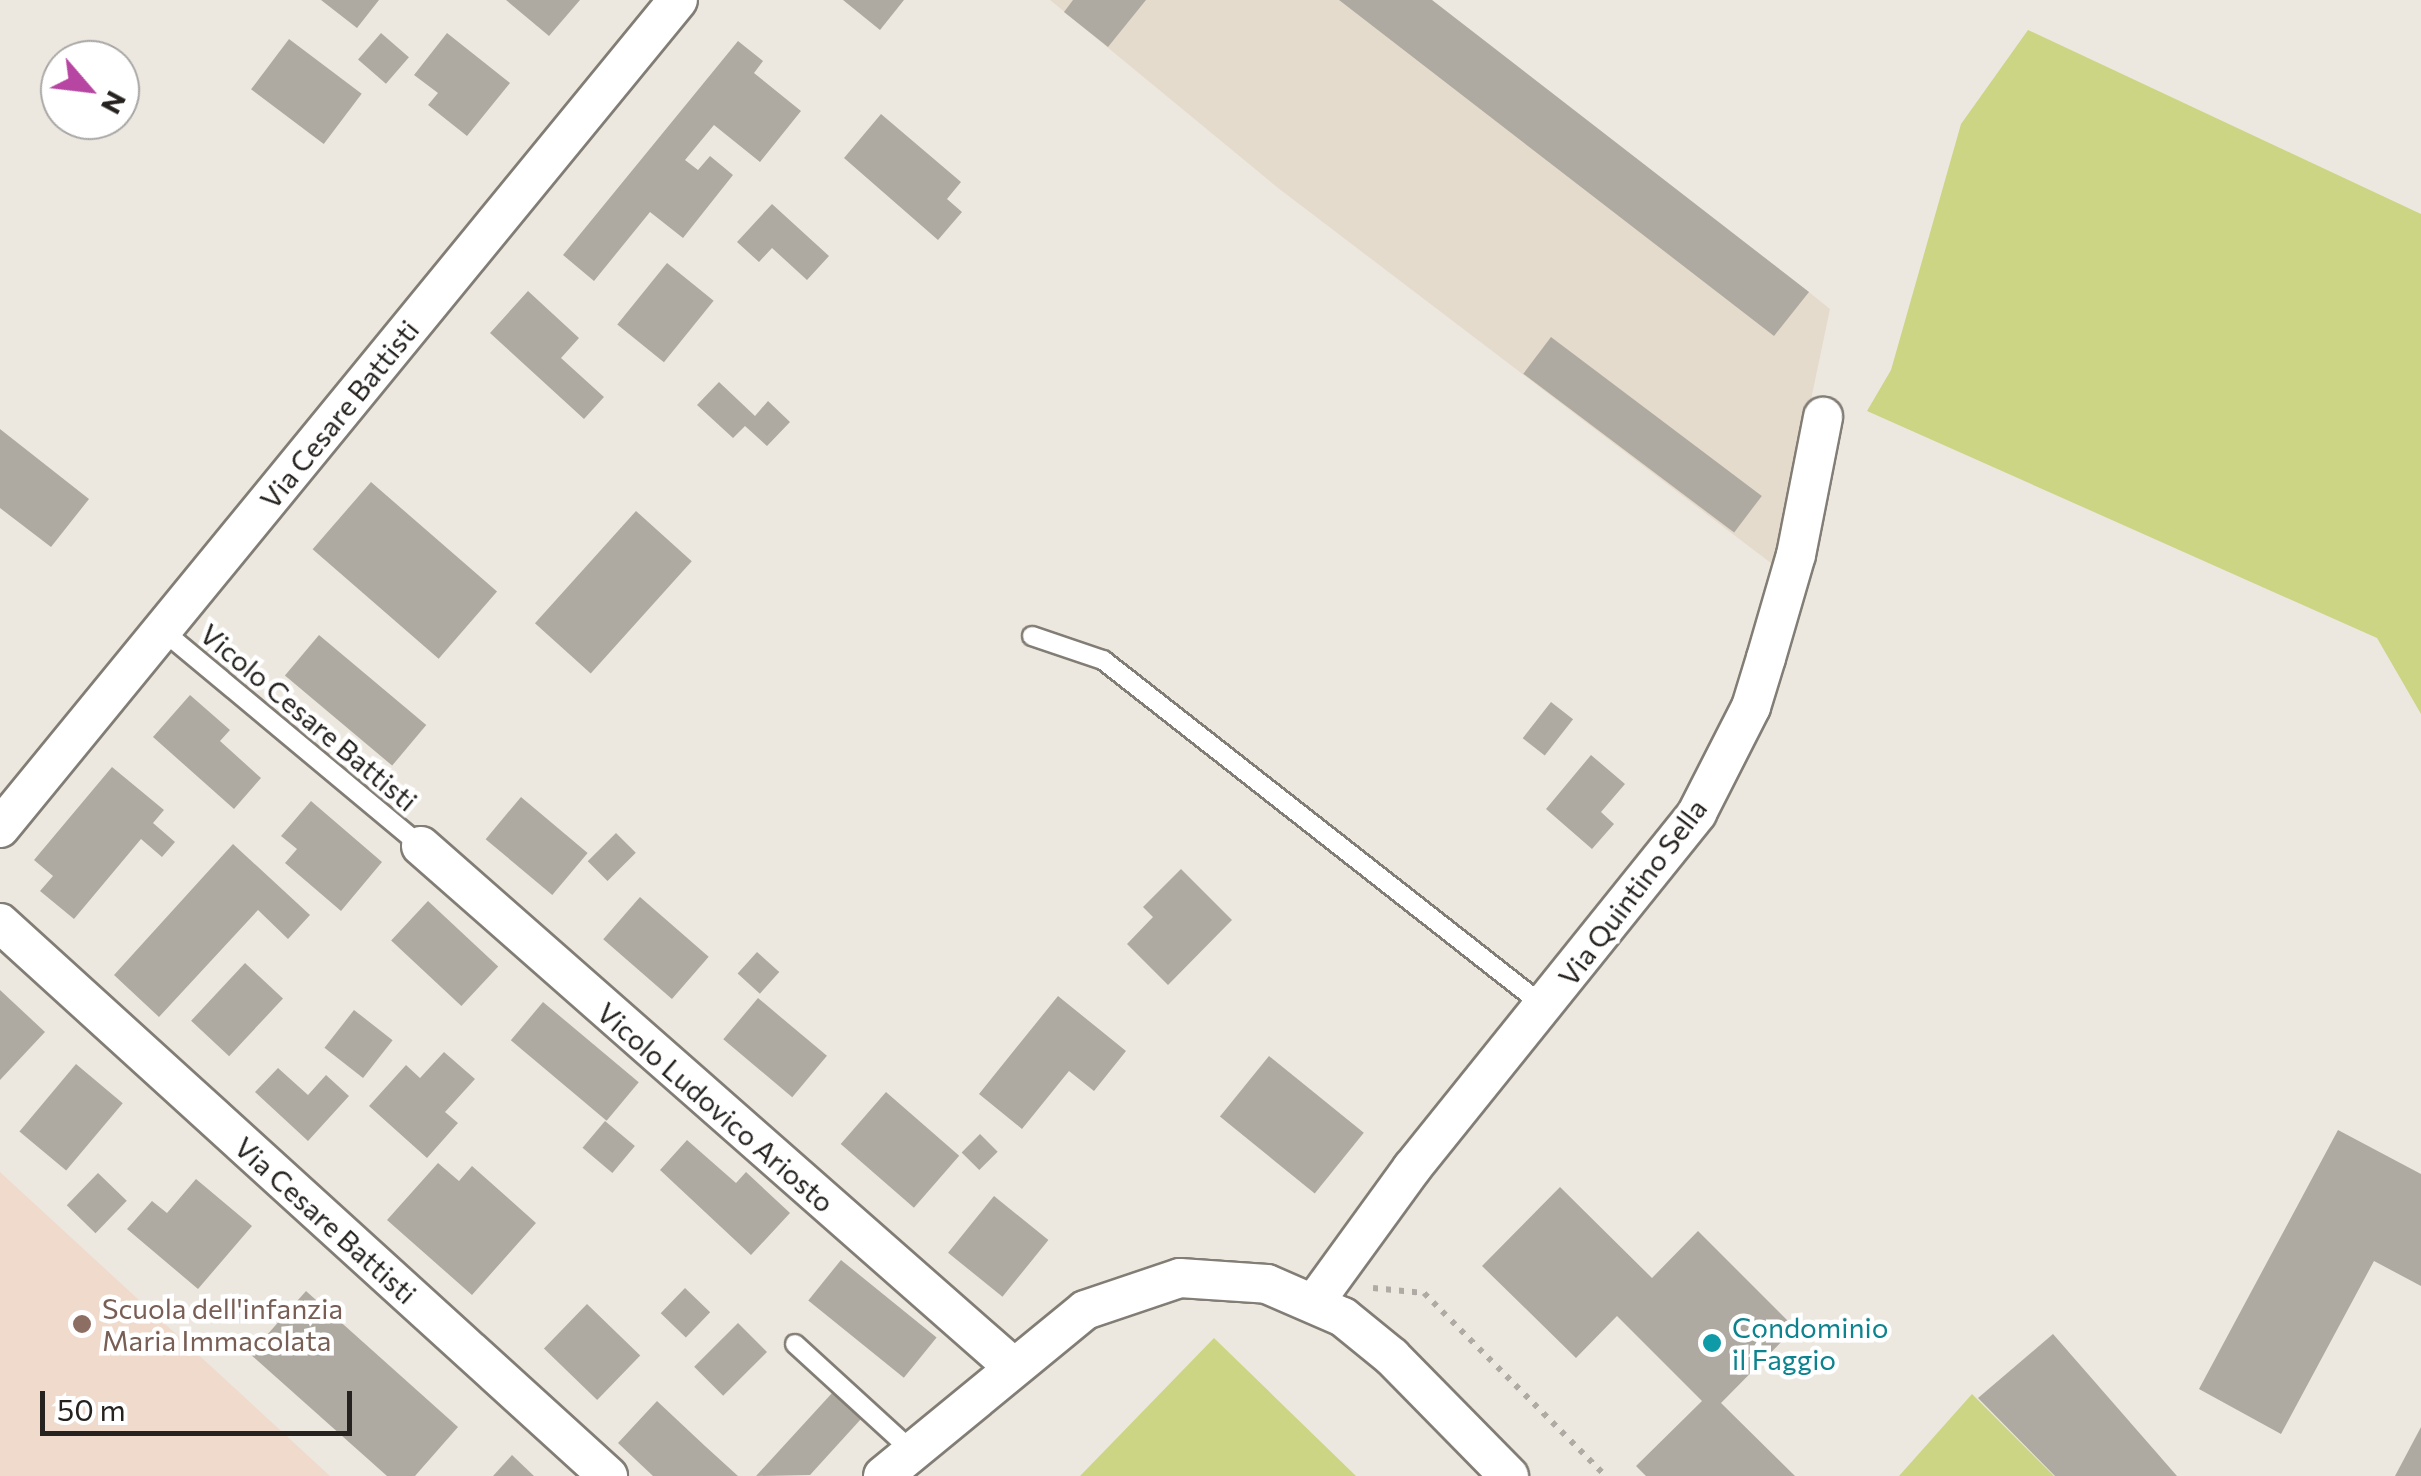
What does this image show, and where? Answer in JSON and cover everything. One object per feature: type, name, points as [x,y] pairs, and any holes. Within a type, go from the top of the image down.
[{"type":"street","name":"Via Cesare Battisti","points":[[0,828],[678,0]]},
{"type":"street","name":"Via Quintino Sella","points":[[1322,1289],[1698,813],[1743,722],[1786,597],[1823,417]]},
{"type":"street","name":"Vicolo Ludovico Ariosto","points":[[421,846],[1012,1366]]},
{"type":"street","name":"Via Cesare Battisti","points":[[0,924],[608,1476]]},
{"type":"street","points":[[883,1476],[1012,1366],[1085,1310],[1180,1278],[1322,1289],[1509,1476]]},
{"type":"lane","name":"Vicolo Cesare Battisti","points":[[162,630],[421,846]]},
{"type":"lane","points":[[1032,636],[1103,660],[1545,1007]]},
{"type":"lane","points":[[795,1344],[912,1451]]},
{"type":"path","points":[[1322,1289],[1363,1286],[1424,1292],[1606,1476]]},
{"type":"shaded area","points":[[1050,0],[1432,0],[1809,292],[1830,309],[1776,567],[1278,188]]},
{"type":"shaded area","name":"Scuola dell'infanzia Maria Immacolata","points":[[0,1172],[330,1476],[0,1476]]},
{"type":"green space","points":[[2028,30],[2421,214],[2421,714],[2377,638],[1867,411],[1891,370],[1961,124]]},
{"type":"green space","points":[[1214,1338],[1356,1476],[1080,1476]]},
{"type":"green space","points":[[1972,1394],[2054,1476],[1899,1476]]},
{"type":"building","points":[[321,0],[379,0],[357,28]]},
{"type":"building","points":[[506,0],[580,0],[549,36]]},
{"type":"building","points":[[843,0],[904,0],[880,30]]},
{"type":"building","points":[[1073,0],[1146,0],[1108,47],[1064,12]]},
{"type":"building","points":[[1339,0],[1432,0],[1809,292],[1774,336]]},
{"type":"building","points":[[381,33],[409,57],[386,84],[358,59]]},
{"type":"building","points":[[447,33],[510,83],[467,136],[428,105],[438,93],[414,75]]},
{"type":"building","points":[[289,39],[362,94],[324,144],[251,89]]},
{"type":"building","points":[[738,41],[763,61],[754,73],[801,111],[760,162],[714,125],[685,160],[698,170],[710,156],[733,175],[683,238],[650,212],[594,281],[563,255]]},
{"type":"building","points":[[881,114],[961,182],[947,199],[962,212],[938,240],[844,158]]},
{"type":"building","points":[[772,204],[829,256],[807,280],[772,248],[759,262],[737,242]]},
{"type":"building","points":[[667,263],[714,301],[664,362],[617,324]]},
{"type":"building","points":[[528,291],[579,338],[561,358],[604,397],[584,419],[490,333]]},
{"type":"building","points":[[1551,337],[1762,496],[1734,533],[1523,374]]},
{"type":"building","points":[[719,382],[755,416],[768,401],[790,422],[767,446],[745,426],[733,438],[697,405]]},
{"type":"building","points":[[0,429],[89,499],[51,547],[0,508]]},
{"type":"building","points":[[371,482],[497,592],[439,659],[313,549]]},
{"type":"building","points":[[636,511],[692,561],[591,673],[535,623]]},
{"type":"building","points":[[319,635],[426,725],[392,766],[285,676]]},
{"type":"building","points":[[190,695],[230,730],[220,741],[261,778],[234,809],[153,737]]},
{"type":"building","points":[[1551,702],[1573,719],[1545,755],[1523,738]]},
{"type":"building","points":[[1591,755],[1625,784],[1601,812],[1614,824],[1592,849],[1546,809]]},
{"type":"building","points":[[112,767],[164,810],[153,823],[175,842],[162,857],[141,839],[74,919],[40,891],[53,876],[34,860]]},
{"type":"building","points":[[521,797],[588,853],[552,895],[486,839]]},
{"type":"building","points":[[311,801],[382,862],[341,911],[285,863],[297,849],[281,836]]},
{"type":"building","points":[[616,833],[636,853],[608,881],[588,861]]},
{"type":"building","points":[[233,844],[310,915],[288,939],[258,910],[159,1017],[114,975]]},
{"type":"building","points":[[1181,869],[1232,920],[1168,985],[1127,944],[1153,917],[1143,907]]},
{"type":"building","points":[[640,897],[709,957],[672,999],[603,939]]},
{"type":"building","points":[[428,901],[498,966],[461,1006],[391,940]]},
{"type":"building","points":[[757,952],[779,972],[760,994],[738,974]]},
{"type":"building","points":[[245,963],[283,998],[229,1056],[191,1021]]},
{"type":"building","points":[[0,990],[45,1032],[0,1080]]},
{"type":"building","points":[[1058,996],[1126,1051],[1094,1091],[1069,1071],[1022,1129],[979,1094]]},
{"type":"building","points":[[758,998],[827,1056],[792,1097],[723,1039]]},
{"type":"building","points":[[543,1002],[639,1082],[607,1121],[511,1040]]},
{"type":"building","points":[[354,1010],[393,1040],[363,1078],[324,1048]]},
{"type":"building","points":[[444,1052],[475,1079],[445,1112],[458,1123],[427,1158],[369,1106],[406,1065],[420,1078]]},
{"type":"building","points":[[1269,1056],[1364,1133],[1315,1193],[1220,1117]]},
{"type":"building","points":[[76,1064],[123,1103],[66,1171],[19,1131]]},
{"type":"building","points":[[278,1068],[308,1095],[326,1075],[349,1096],[308,1141],[255,1092]]},
{"type":"building","points":[[886,1092],[959,1156],[914,1208],[841,1144]]},
{"type":"building","points":[[605,1121],[635,1146],[612,1173],[583,1148]]},
{"type":"building","points":[[2338,1130],[2421,1174],[2421,1286],[2374,1261],[2281,1434],[2199,1389]]},
{"type":"building","points":[[980,1134],[998,1152],[979,1170],[962,1152]]},
{"type":"building","points":[[687,1140],[736,1183],[746,1172],[790,1213],[751,1255],[660,1170]]},
{"type":"building","points":[[438,1163],[459,1181],[472,1166],[536,1223],[472,1295],[387,1220]]},
{"type":"building","points":[[98,1173],[127,1201],[96,1233],[67,1205]]},
{"type":"building","points":[[196,1179],[252,1226],[198,1289],[127,1229],[152,1201],[167,1213]]},
{"type":"building","name":"Condominio il Faggio","points":[[1560,1187],[1652,1278],[1698,1231],[1795,1328],[1721,1403],[1795,1476],[1646,1476],[1636,1466],[1702,1401],[1617,1316],[1576,1358],[1482,1266]]},
{"type":"building","points":[[994,1196],[1048,1240],[1002,1297],[948,1253]]},
{"type":"building","points":[[841,1260],[937,1337],[904,1378],[808,1300]]},
{"type":"building","points":[[685,1288],[710,1312],[686,1337],[661,1313]]},
{"type":"building","points":[[306,1291],[458,1427],[415,1476],[387,1476],[250,1354]]},
{"type":"building","points":[[587,1304],[640,1355],[597,1400],[544,1349]]},
{"type":"building","points":[[738,1323],[767,1352],[723,1396],[694,1367]]},
{"type":"building","points":[[2053,1334],[2177,1476],[2055,1476],[1978,1398]]},
{"type":"building","points":[[833,1392],[861,1419],[810,1475],[756,1476]]},
{"type":"building","points":[[657,1401],[738,1476],[653,1476],[618,1443]]},
{"type":"building","points":[[2421,1427],[2421,1476],[2395,1476]]},
{"type":"building","points":[[512,1455],[534,1476],[493,1476]]},
{"type":"place","name":"Scuola dell'infanzia Maria Immacolata","points":[[82,1324]]},
{"type":"place","name":"Condominio il Faggio","points":[[1712,1343]]}]
